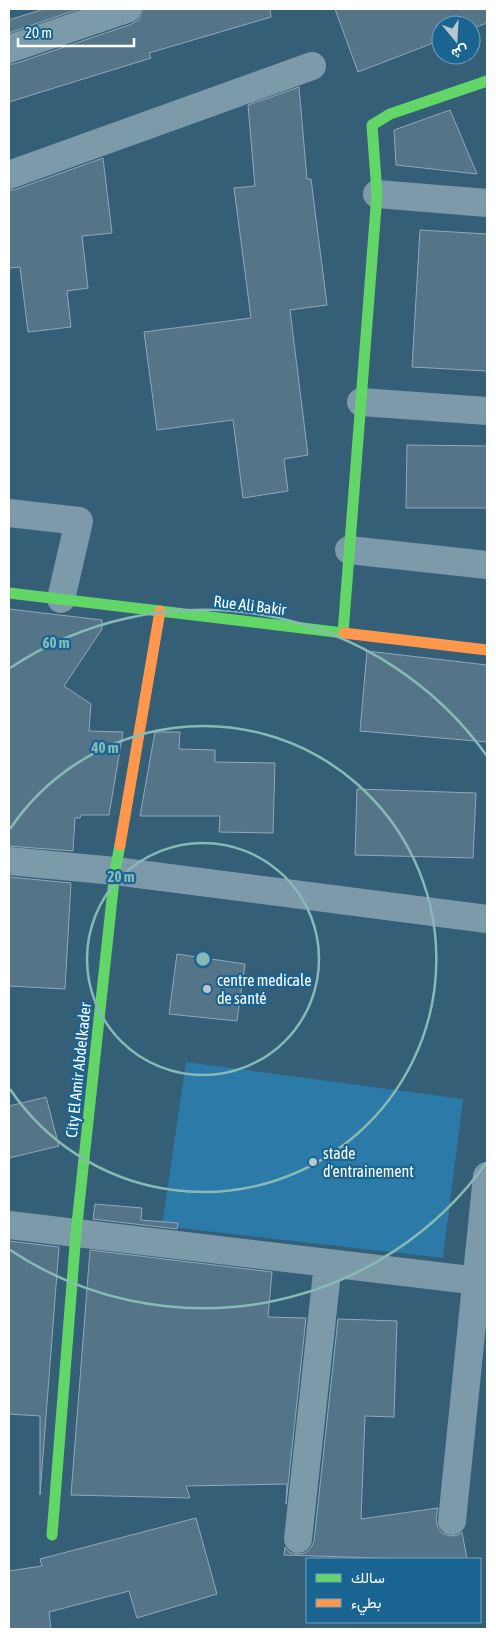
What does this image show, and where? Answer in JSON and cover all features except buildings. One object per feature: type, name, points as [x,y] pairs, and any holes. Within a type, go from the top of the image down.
[{"type":"street","points":[[9,49],[121,10]]},
{"type":"street","points":[[9,175],[312,66]]},
{"type":"street","points":[[343,633],[377,194],[372,125],[390,114],[487,81]]},
{"type":"street","points":[[377,194],[487,203]]},
{"type":"street","points":[[361,402],[487,411]]},
{"type":"street","points":[[9,513],[79,521],[61,599]]},
{"type":"street","points":[[349,550],[487,565]]},
{"type":"street","name":"Rue Ali Bakir","points":[[9,593],[487,650]]},
{"type":"street","name":"City El Amir Abdelkader","points":[[52,1535],[76,1233],[115,871],[160,611]]},
{"type":"street","points":[[9,860],[115,871],[487,919]]},
{"type":"street","points":[[452,1521],[482,1281],[487,1176]]},
{"type":"street","points":[[9,1225],[482,1281]]},
{"type":"street","points":[[298,1539],[328,1263]]},
{"type":"shaded area","name":"stade d'entrainement","points":[[186,1062],[463,1099],[443,1258],[162,1226]]},
{"type":"traffic: fast","points":[[343,633],[377,194],[372,125],[390,114],[487,81]]},
{"type":"traffic: fast","points":[[9,593],[344,633]]},
{"type":"traffic: fast","points":[[52,1535],[76,1233],[115,871],[120,845]]},
{"type":"traffic: slow","points":[[120,845],[160,611]]},
{"type":"traffic: slow","points":[[344,633],[487,650]]},
{"type":"place","name":"centre medicale de santé","points":[[207,989]]},
{"type":"place","name":"stade d'entrainement","points":[[313,1162]]}]
